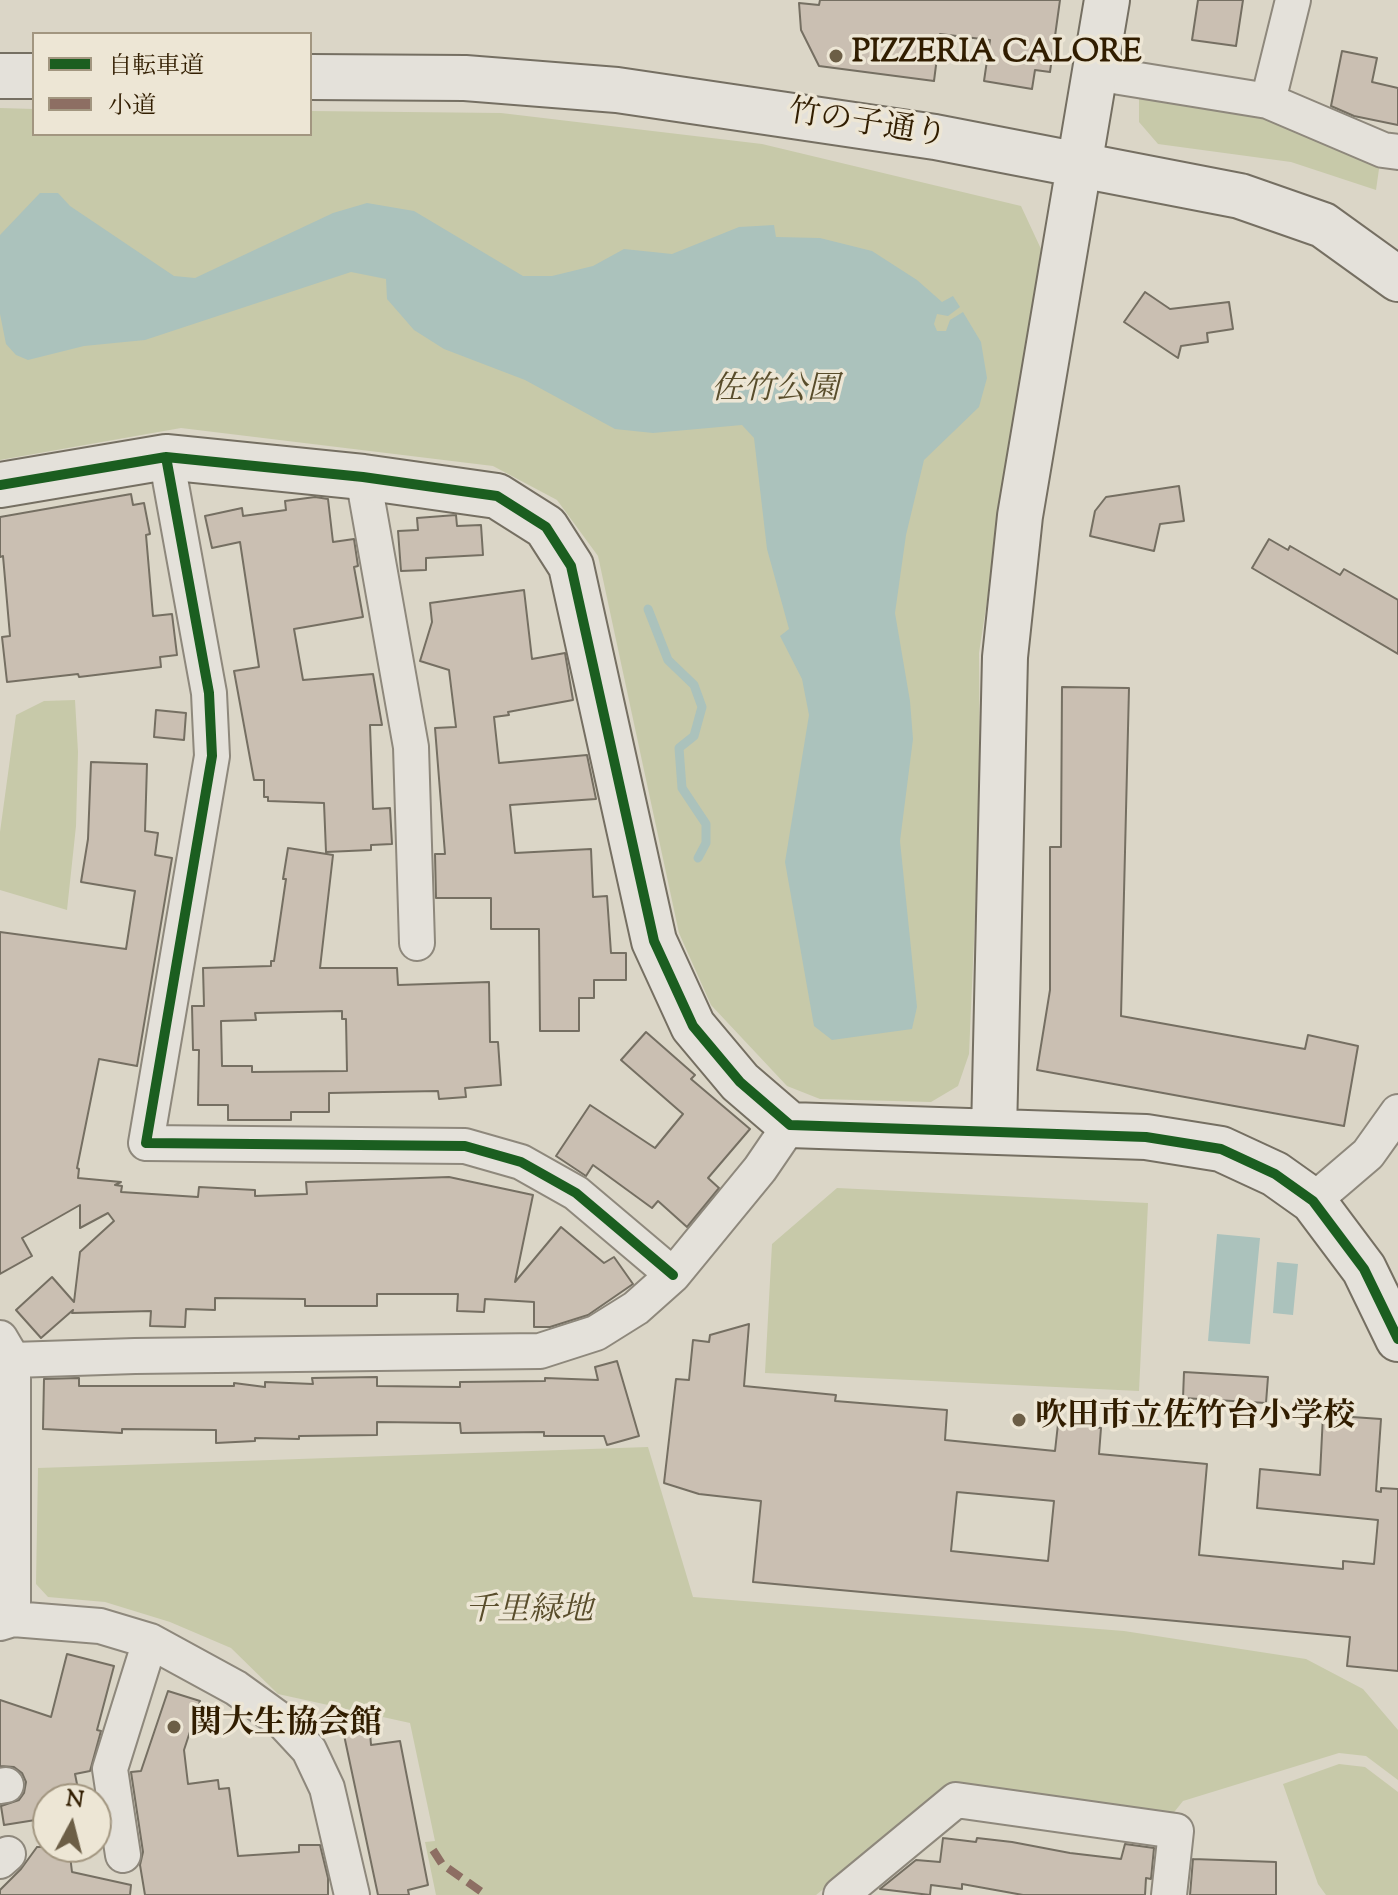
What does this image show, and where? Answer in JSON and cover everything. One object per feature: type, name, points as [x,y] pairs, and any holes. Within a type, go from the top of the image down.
[{"type":"street","points":[[994,1132],[1005,657],[1020,516],[1107,0]]},
{"type":"street","points":[[1268,101],[1293,0]]},
{"type":"street","points":[[1095,73],[1268,101],[1383,150],[1398,152]]},
{"type":"street","points":[[0,76],[32,76]]},
{"type":"street","name":"竹の子通り","points":[[312,77],[465,78],[617,90],[935,137],[1240,196],[1323,225],[1398,279]]},
{"type":"street","points":[[166,457],[209,693],[212,756],[146,1143],[465,1146],[521,1162],[576,1193],[673,1275]]},
{"type":"street","points":[[0,485],[166,457],[363,477],[497,496],[546,527],[571,566],[654,941],[693,1026],[740,1082],[790,1125],[1146,1137],[1221,1149],[1275,1174],[1313,1201],[1364,1269],[1398,1339]]},
{"type":"street","points":[[363,477],[411,747],[417,943]]},
{"type":"street","points":[[1313,1201],[1368,1154],[1398,1112]]},
{"type":"street","points":[[352,1895],[327,1788],[309,1750],[283,1722],[236,1688],[150,1641],[100,1626],[7,1621],[6,1349],[135,1356],[540,1351],[596,1333],[636,1308],[673,1275],[760,1169],[790,1125]]},
{"type":"street","points":[[123,1855],[110,1769],[150,1641]]},
{"type":"street","points":[[841,1895],[956,1800],[1176,1831],[1169,1895]]},
{"type":"green space","points":[[1139,93],[1256,111],[1380,162],[1376,190],[1291,162],[1158,144],[1139,122]]},
{"type":"green space","name":"佐竹公園","points":[[0,108],[32,109],[32,136],[312,136],[312,111],[501,113],[762,144],[1021,206],[1041,249],[979,653],[980,802],[969,1054],[958,1086],[931,1102],[820,1099],[787,1086],[711,1005],[679,933],[598,556],[557,500],[493,466],[181,428],[0,460]]},
{"type":"green space","points":[[75,700],[78,752],[76,826],[67,910],[0,890],[0,832],[16,715],[44,701]]},
{"type":"green space","points":[[837,1188],[1148,1203],[1139,1391],[765,1373],[772,1244]]},
{"type":"green space","name":"千里緑地","points":[[648,1447],[693,1597],[1124,1631],[1306,1659],[1363,1689],[1398,1730],[1398,1780],[1366,1756],[1339,1753],[1183,1801],[1171,1816],[952,1786],[816,1895],[436,1895],[425,1842],[435,1841],[410,1723],[278,1694],[231,1648],[170,1622],[105,1602],[48,1597],[36,1584],[38,1468]]},
{"type":"green space","points":[[1339,1764],[1365,1767],[1398,1792],[1398,1895],[1326,1895],[1318,1884],[1283,1784]]},
{"type":"water","points":[[40,193],[58,193],[70,206],[174,276],[195,278],[333,213],[367,203],[414,211],[523,276],[552,276],[593,266],[624,249],[672,254],[739,227],[774,225],[776,237],[820,238],[872,251],[917,280],[942,302],[953,296],[960,307],[948,316],[937,314],[934,324],[937,331],[946,331],[950,320],[963,312],[981,342],[987,378],[979,407],[924,460],[906,535],[895,613],[910,701],[913,739],[900,841],[917,1007],[912,1029],[832,1040],[814,1026],[785,862],[809,715],[802,679],[780,636],[789,629],[767,549],[754,438],[742,425],[653,433],[615,429],[525,380],[444,349],[414,330],[387,299],[386,279],[351,272],[145,340],[84,346],[28,360],[16,355],[6,344],[0,314],[0,235]]},
{"type":"water","points":[[1217,1234],[1260,1238],[1250,1344],[1208,1341]]},
{"type":"water","points":[[1277,1262],[1298,1264],[1293,1315],[1273,1313]]},
{"type":"building","points":[[820,0],[1060,0],[1050,72],[1035,70],[1032,89],[984,81],[990,40],[940,34],[934,81],[819,66],[801,30],[799,3],[819,5]]},
{"type":"building","points":[[1198,0],[1243,0],[1236,46],[1192,40]]},
{"type":"building","points":[[1342,51],[1377,58],[1372,82],[1398,88],[1398,125],[1354,116],[1331,106]]},
{"type":"building","points":[[1145,292],[1170,309],[1229,302],[1233,329],[1207,333],[1208,342],[1181,346],[1178,358],[1124,322]]},
{"type":"building","points":[[1179,486],[1184,521],[1160,524],[1154,551],[1090,536],[1095,511],[1106,497]]},
{"type":"building","points":[[131,494],[133,505],[144,503],[150,534],[146,535],[153,616],[172,614],[177,655],[160,657],[161,667],[7,682],[2,637],[10,636],[3,556],[0,557],[0,517]]},
{"type":"building","points":[[315,497],[328,499],[333,542],[354,539],[358,566],[354,567],[363,617],[294,629],[303,680],[373,674],[382,725],[370,725],[373,809],[390,808],[392,844],[371,845],[371,850],[326,852],[324,803],[268,801],[268,797],[264,797],[264,780],[254,780],[234,671],[259,667],[240,542],[212,548],[205,516],[242,508],[243,516],[286,510],[285,501]]},
{"type":"building","points":[[456,515],[457,526],[481,525],[483,555],[426,558],[426,570],[401,571],[398,531],[418,530],[417,518]]},
{"type":"building","points":[[1269,539],[1288,550],[1290,546],[1340,575],[1344,569],[1398,600],[1398,654],[1252,568]]},
{"type":"building","points":[[524,590],[532,659],[565,653],[573,700],[494,717],[499,763],[587,755],[596,799],[510,805],[515,853],[591,849],[593,897],[607,896],[611,953],[626,953],[626,980],[594,980],[594,998],[579,998],[579,1031],[540,1031],[539,929],[491,929],[491,898],[436,898],[435,854],[445,854],[435,728],[456,727],[449,670],[420,661],[432,622],[430,603]]},
{"type":"building","points":[[1062,687],[1129,688],[1121,1016],[1305,1049],[1308,1035],[1358,1046],[1344,1126],[1037,1070],[1050,990],[1050,847],[1061,847]]},
{"type":"building","points":[[156,710],[186,713],[184,740],[154,737]]},
{"type":"building","points":[[91,762],[147,764],[145,831],[158,833],[155,855],[172,858],[137,1066],[99,1059],[77,1168],[78,1178],[121,1182],[115,1185],[122,1186],[121,1192],[198,1197],[199,1187],[255,1190],[255,1196],[307,1194],[306,1182],[449,1177],[533,1195],[515,1282],[561,1227],[604,1263],[614,1257],[633,1284],[588,1315],[550,1327],[534,1327],[534,1302],[485,1299],[484,1312],[457,1311],[458,1294],[377,1294],[377,1306],[305,1306],[305,1299],[215,1298],[215,1310],[186,1309],[185,1327],[150,1326],[151,1311],[72,1313],[73,1310],[41,1338],[16,1310],[52,1277],[74,1302],[80,1252],[114,1221],[108,1213],[80,1228],[80,1205],[22,1238],[32,1256],[0,1274],[0,932],[126,949],[135,891],[81,882],[88,839]]},
{"type":"building","points":[[288,848],[333,855],[320,968],[397,968],[398,985],[489,982],[490,1042],[498,1042],[501,1085],[465,1088],[466,1097],[439,1099],[438,1091],[329,1093],[329,1112],[291,1112],[291,1120],[228,1120],[228,1105],[198,1105],[199,1050],[193,1050],[192,1006],[204,1006],[203,968],[271,966],[286,879],[283,879]],"holes":[[[342,1011],[342,1019],[346,1019],[347,1071],[252,1072],[252,1066],[222,1066],[221,1021],[256,1020],[255,1013]]]},
{"type":"building","points":[[646,1032],[695,1075],[691,1079],[750,1129],[708,1178],[719,1188],[687,1227],[658,1201],[652,1208],[593,1165],[586,1176],[556,1156],[590,1105],[655,1148],[683,1114],[621,1060]]},
{"type":"building","points":[[749,1324],[744,1386],[836,1395],[835,1401],[947,1410],[945,1440],[1055,1451],[1058,1424],[1101,1428],[1099,1454],[1207,1464],[1199,1555],[1343,1569],[1343,1561],[1374,1564],[1378,1520],[1257,1508],[1260,1469],[1320,1475],[1323,1415],[1381,1419],[1376,1491],[1381,1492],[1381,1488],[1398,1489],[1398,1671],[1347,1666],[1350,1637],[753,1582],[761,1501],[699,1494],[664,1483],[676,1379],[689,1380],[693,1340],[709,1342],[710,1335]],"holes":[[[957,1492],[1054,1501],[1048,1561],[951,1551]]]},
{"type":"building","points":[[617,1361],[639,1436],[607,1445],[604,1436],[544,1436],[544,1432],[461,1433],[460,1423],[377,1422],[377,1435],[255,1438],[255,1441],[216,1443],[216,1430],[122,1429],[122,1433],[43,1429],[44,1379],[79,1378],[79,1386],[234,1386],[234,1383],[265,1387],[265,1382],[313,1384],[312,1378],[377,1377],[377,1386],[460,1387],[460,1382],[545,1381],[545,1378],[598,1380],[595,1367]]},
{"type":"building","points":[[1184,1372],[1268,1377],[1266,1403],[1183,1398]]},
{"type":"building","points":[[67,1654],[114,1666],[90,1771],[75,1774],[77,1783],[32,1783],[32,1821],[4,1825],[1,1806],[19,1800],[26,1782],[22,1773],[14,1767],[0,1766],[0,1700],[51,1717]]},
{"type":"building","points":[[168,1691],[200,1701],[184,1750],[188,1784],[218,1780],[219,1789],[229,1788],[238,1856],[299,1852],[299,1845],[320,1845],[328,1878],[328,1895],[145,1895],[140,1865],[143,1852],[131,1772],[141,1771]]},
{"type":"building","points":[[370,1732],[371,1745],[400,1741],[428,1885],[408,1890],[409,1895],[378,1895],[344,1735]]},
{"type":"building","points":[[943,1838],[1012,1842],[1121,1859],[1125,1844],[1154,1848],[1151,1879],[1146,1878],[1145,1895],[1023,1895],[962,1884],[962,1889],[931,1885],[930,1895],[880,1889],[916,1860],[940,1862]]},
{"type":"building","points":[[32,1854],[32,1863],[71,1863],[72,1872],[131,1885],[130,1895],[0,1895],[0,1890]]},
{"type":"building","points":[[1193,1859],[1276,1862],[1276,1895],[1190,1895]]},
{"type":"waterway","points":[[648,609],[668,660],[694,685],[702,707],[694,736],[679,748],[682,788],[706,824],[706,843],[698,858]]},
{"type":"marked path","points":[[433,1850],[442,1864],[486,1895]]},
{"type":"cycle path","points":[[166,457],[209,693],[212,756],[146,1143],[465,1146],[521,1162],[576,1193],[673,1275]]},
{"type":"cycle path","points":[[0,485],[166,457],[363,477],[497,496],[546,527],[571,566],[654,941],[693,1026],[740,1082],[790,1125],[1146,1137],[1221,1149],[1275,1174],[1313,1201],[1364,1269],[1398,1339]]},
{"type":"place","name":"PIZZERIA CALORE","points":[[836,56]]},
{"type":"place","name":"吹田市立佐竹台小学校","points":[[1019,1420]]},
{"type":"place","name":"関大生協会館","points":[[174,1727]]}]
